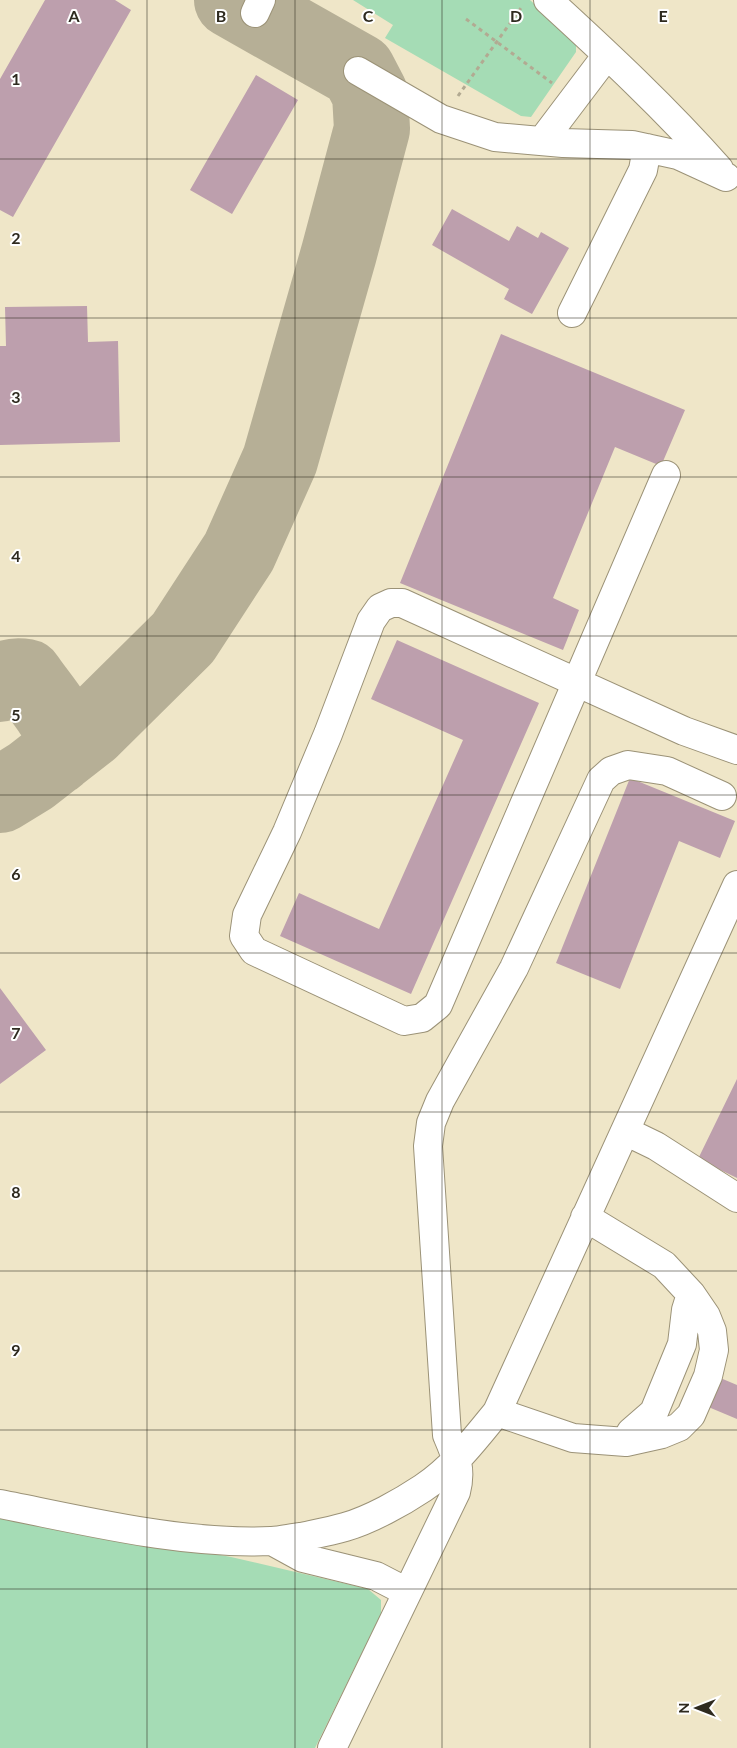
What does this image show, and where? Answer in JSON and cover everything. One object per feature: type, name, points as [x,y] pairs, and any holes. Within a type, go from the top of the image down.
[{"type":"street","points":[[548,0],[608,55],[733,176]]},
{"type":"street","points":[[542,141],[608,55]]},
{"type":"street","points":[[358,71],[441,119],[495,137],[632,145],[678,155],[733,176]]},
{"type":"street","points":[[572,313],[640,178],[647,148]]},
{"type":"street","points":[[666,475],[578,682],[438,1005],[422,1018],[404,1021],[254,951],[244,936],[247,915],[290,823],[328,734],[371,621],[380,608],[391,603],[402,603],[578,682],[684,731],[737,750]]},
{"type":"street","points":[[667,771],[684,731]]},
{"type":"street","points":[[332,1748],[456,1492],[459,1470],[457,1458],[447,1435],[428,1146],[431,1123],[440,1101],[514,968],[601,780],[611,770],[628,765],[667,771],[722,796]]},
{"type":"street","points":[[0,1504],[121,1527],[204,1539],[272,1541],[347,1527],[424,1488],[457,1458],[497,1412],[737,885]]},
{"type":"street","points":[[625,1131],[656,1146],[737,1198]]},
{"type":"street","points":[[497,1412],[573,1438],[626,1442],[655,1437],[679,1427],[691,1415],[705,1384],[714,1350],[712,1331],[706,1316],[691,1294],[664,1265],[586,1217]]},
{"type":"street","points":[[626,1442],[631,1432],[654,1412],[682,1344],[686,1310],[691,1294]]},
{"type":"street","points":[[272,1541],[303,1558],[376,1576],[407,1592]]},
{"type":"path","points":[[441,119],[522,7]]},
{"type":"path","points":[[466,19],[574,99]]},
{"type":"green space","points":[[353,0],[530,0],[576,42],[576,52],[531,117],[521,116],[385,38],[393,25]]},
{"type":"green space","points":[[0,1515],[231,1557],[368,1589],[381,1600],[381,1614],[315,1748],[0,1748]]},
{"type":"building","points":[[45,0],[115,0],[131,10],[13,217],[0,210],[0,79]]},
{"type":"building","points":[[256,75],[298,100],[232,214],[190,190]]},
{"type":"building","points":[[452,209],[509,241],[517,226],[538,238],[541,232],[569,248],[532,314],[504,299],[509,289],[432,245]]},
{"type":"building","points":[[87,306],[88,342],[118,341],[120,442],[0,445],[0,346],[6,346],[5,307]]},
{"type":"building","points":[[501,334],[685,410],[661,466],[615,447],[553,598],[579,610],[563,650],[400,583]]},
{"type":"building","points":[[397,640],[539,703],[411,994],[280,936],[299,893],[379,929],[463,740],[371,699]]},
{"type":"building","points":[[630,778],[735,821],[720,858],[679,841],[620,989],[556,963]]},
{"type":"building","points":[[0,988],[46,1050],[0,1084]]},
{"type":"building","points":[[737,1079],[737,1178],[698,1159]]},
{"type":"building","points":[[718,1377],[737,1385],[737,1419],[706,1406]]},
{"type":"taxiway","points":[[0,795],[31,776],[90,730],[183,638],[239,552],[280,460],[372,129],[370,94],[358,71],[232,0]]},
{"type":"taxiway","points":[[0,684],[12,677],[26,677],[52,713],[60,728],[62,740],[56,757]]}]
